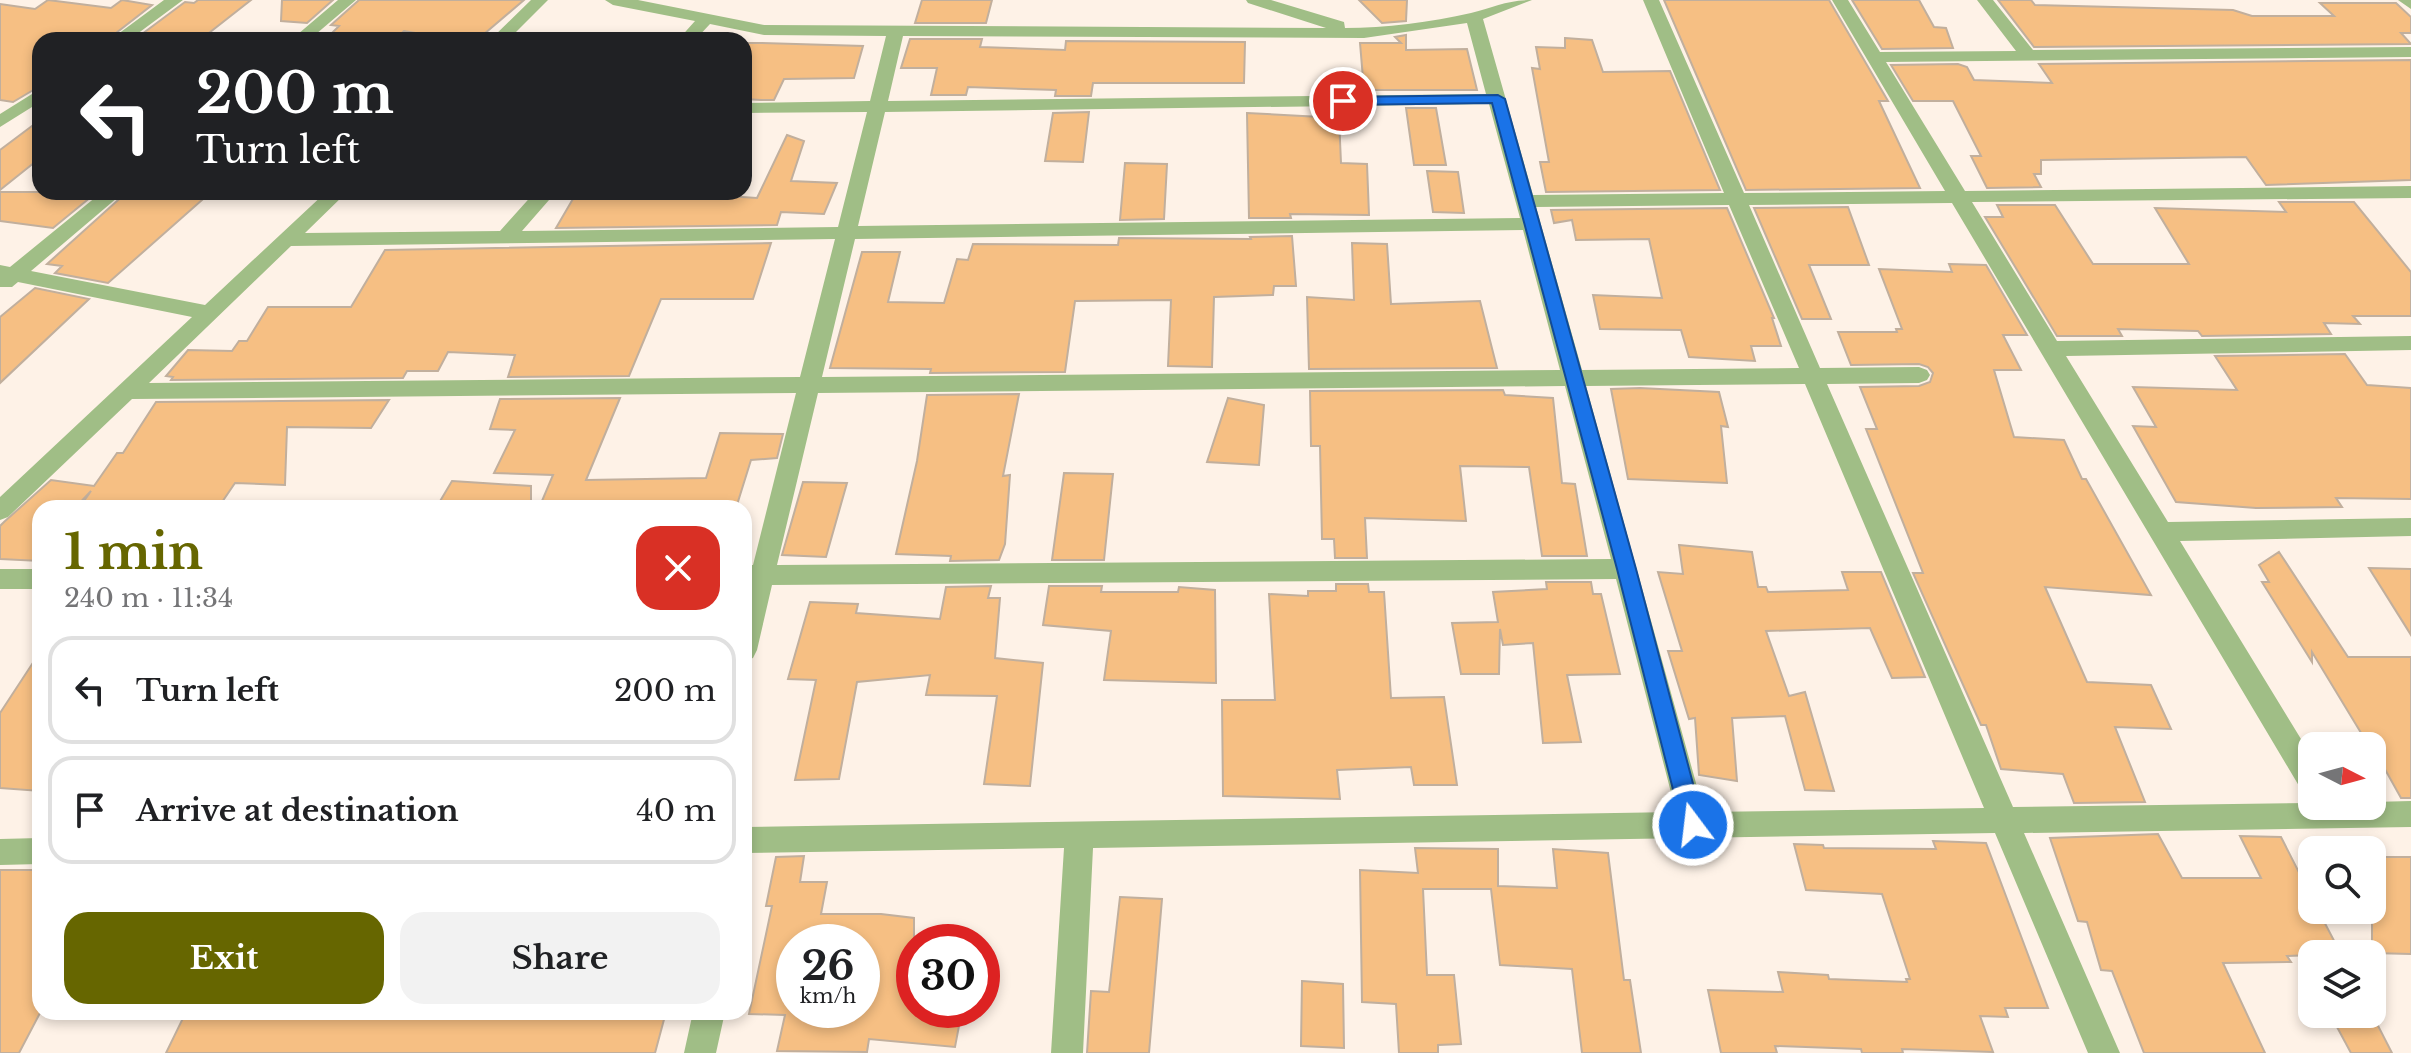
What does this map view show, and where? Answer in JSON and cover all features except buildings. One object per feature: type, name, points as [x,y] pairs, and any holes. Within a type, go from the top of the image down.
[{"type":"street","points":[[129,32],[175,0]]},
{"type":"street","points":[[309,32],[348,0]]},
{"type":"street","points":[[506,32],[540,0]]},
{"type":"street","points":[[613,0],[764,30],[1364,33],[1474,17],[1524,0]]},
{"type":"street","points":[[1254,0],[1364,33]]},
{"type":"street","points":[[1651,0],[2104,1053]]},
{"type":"street","points":[[1840,0],[2298,759]]},
{"type":"street","points":[[1985,0],[2028,55]]},
{"type":"street","points":[[2406,0],[2411,4]]},
{"type":"street","points":[[1474,17],[1533,224],[1693,825]]},
{"type":"street","points":[[694,32],[706,19]]},
{"type":"street","points":[[896,31],[809,385],[753,575],[1626,569]]},
{"type":"street","points":[[1874,57],[2411,52]]},
{"type":"street","points":[[752,108],[1498,99]]},
{"type":"street","points":[[0,122],[32,100]]},
{"type":"street","points":[[1526,201],[2411,192]]},
{"type":"street","points":[[4,278],[104,200]]},
{"type":"street","points":[[0,511],[328,200]]},
{"type":"street","points":[[506,236],[539,200]]},
{"type":"street","points":[[286,240],[1533,224]]},
{"type":"street","points":[[4,278],[209,313]]},
{"type":"street","points":[[2050,349],[2411,343]]},
{"type":"street","points":[[127,391],[1919,375]]},
{"type":"street","points":[[2161,532],[2411,527]]},
{"type":"street","points":[[0,579],[32,579]]},
{"type":"street","points":[[752,844],[1079,835],[2004,821],[2298,812]]},
{"type":"street","points":[[2386,813],[2411,814]]},
{"type":"street","points":[[1067,1053],[1079,835]]},
{"type":"street","points":[[0,852],[32,851]]},
{"type":"street","points":[[700,1053],[707,1020]]},
{"type":"route","points":[[1343,101],[1498,99],[1693,825]]}]
